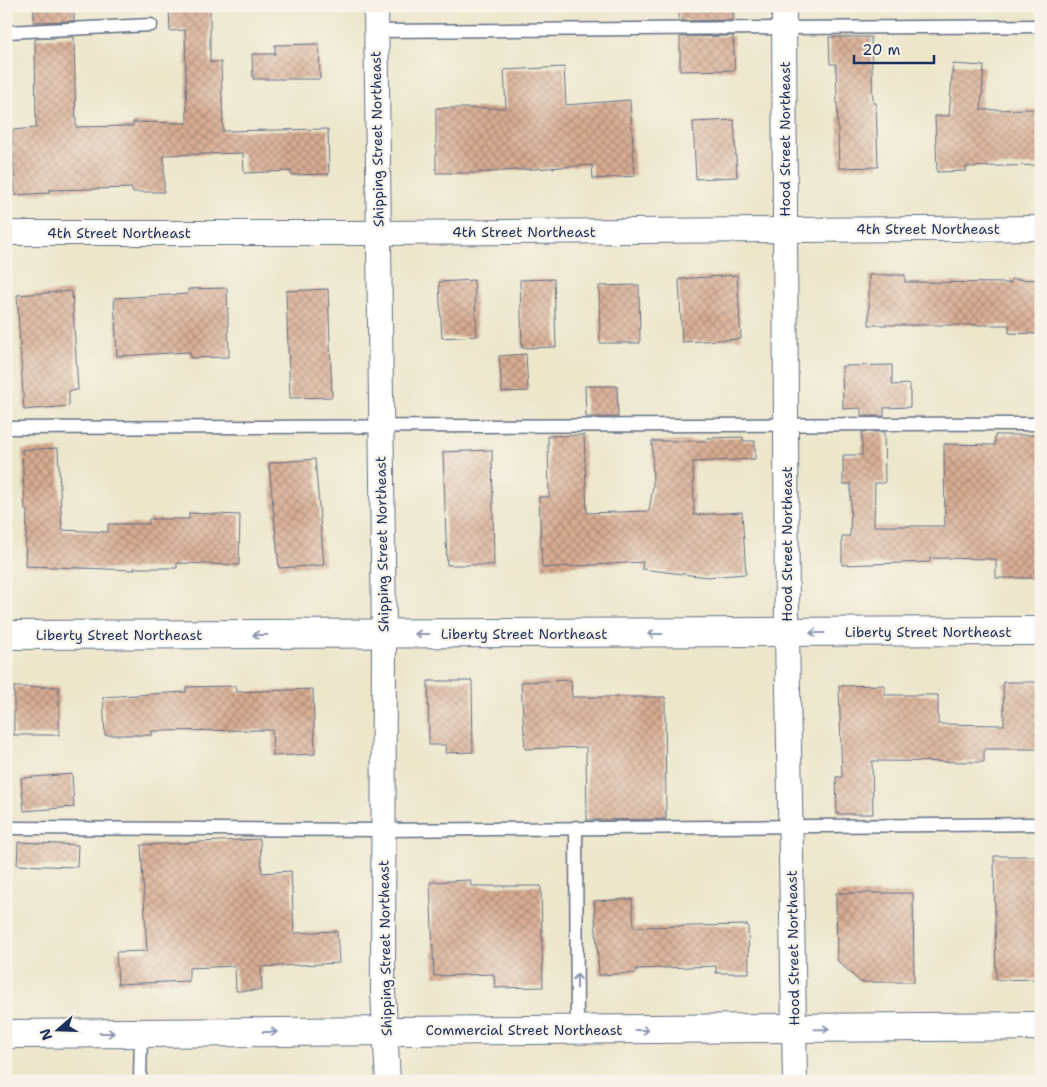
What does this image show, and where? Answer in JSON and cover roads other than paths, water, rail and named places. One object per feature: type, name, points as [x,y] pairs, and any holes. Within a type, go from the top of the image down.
[{"type":"highway","name":"Liberty Street Northeast","points":[[6,636],[787,634],[1041,631]]},
{"type":"highway","name":"Commercial Street Northeast","points":[[6,1034],[1041,1026]]},
{"type":"street","name":"Shipping Street Northeast","points":[[376,6],[384,634],[384,992],[388,1081]]},
{"type":"street","name":"Hood Street Northeast","points":[[784,17],[787,634],[795,1081]]},
{"type":"street","name":"4th Street Northeast","points":[[6,232],[378,233],[1041,228]]},
{"type":"lane","points":[[376,30],[784,17],[1041,26]]},
{"type":"lane","points":[[6,32],[151,25]]},
{"type":"lane","points":[[6,428],[380,428],[786,423],[1041,424]]},
{"type":"lane","points":[[6,828],[384,830],[1041,824]]},
{"type":"lane","points":[[576,827],[577,1030]]},
{"type":"lane","points":[[140,1081],[141,1032]]}]
